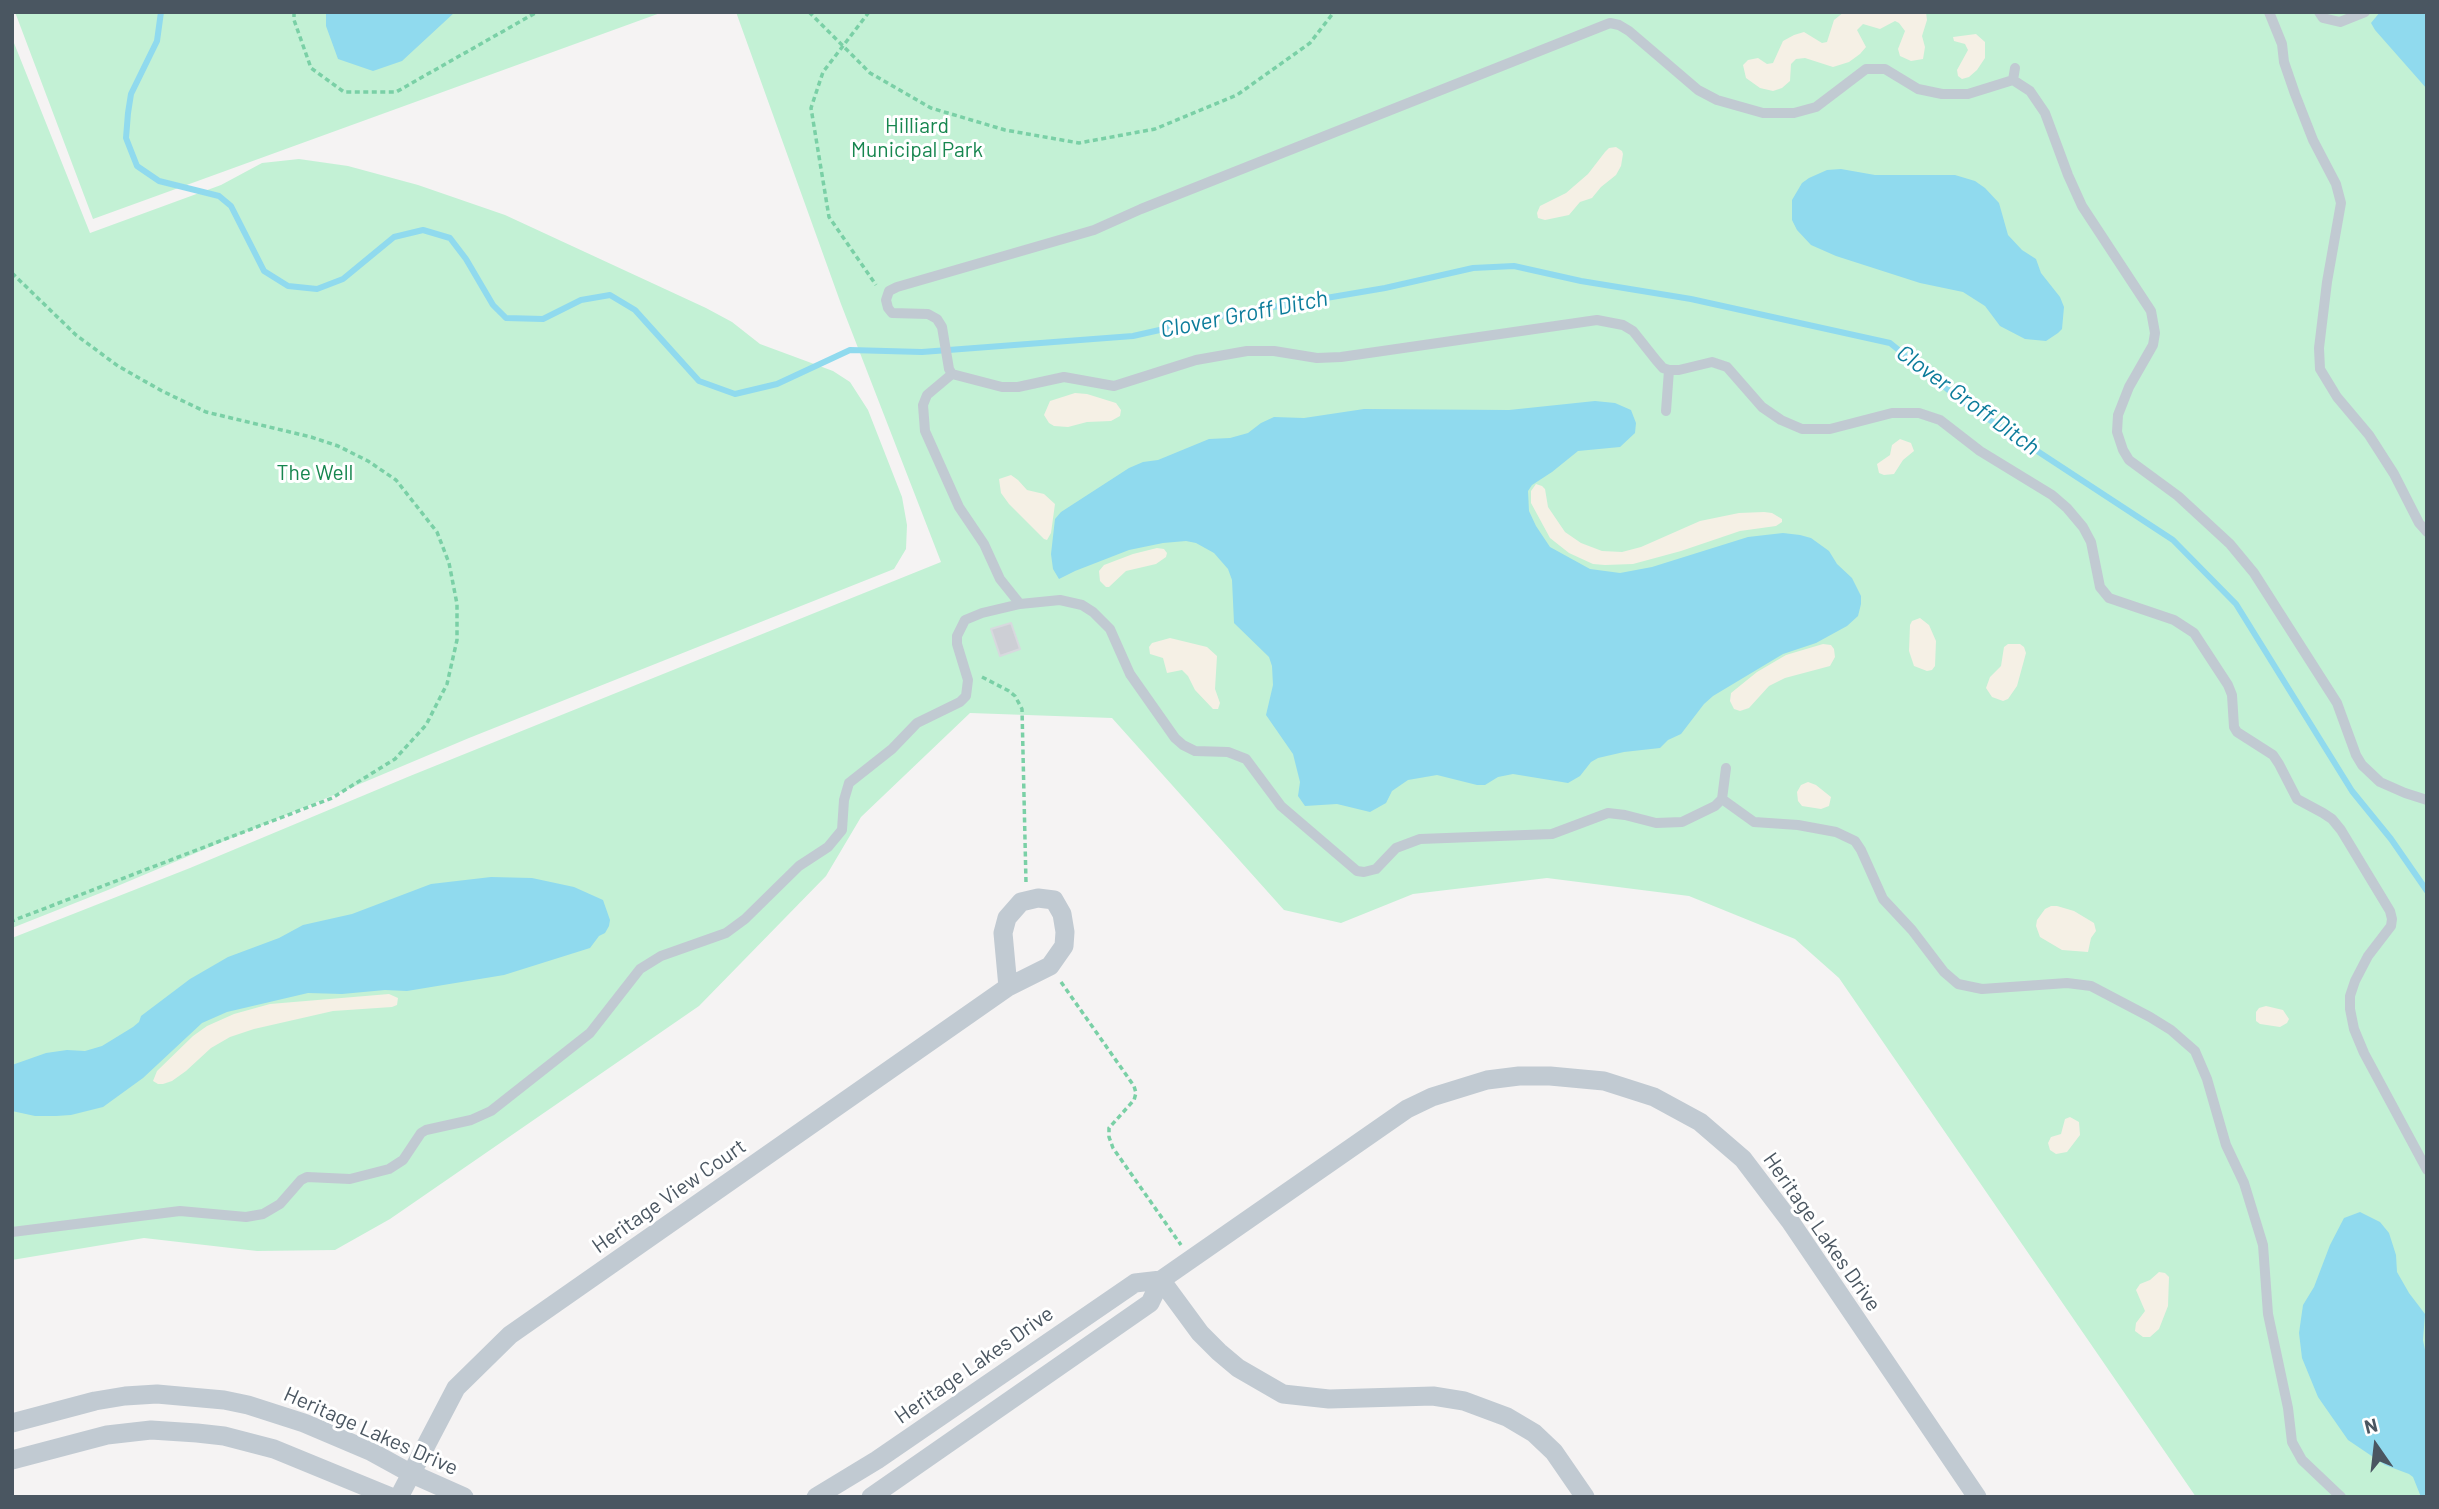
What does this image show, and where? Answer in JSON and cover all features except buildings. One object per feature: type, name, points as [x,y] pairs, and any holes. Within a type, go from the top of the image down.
[{"type":"street","points":[[1008,987],[1003,933],[1006,918],[1021,902],[1038,898],[1054,900],[1062,914],[1064,946],[1050,966]]},
{"type":"street","name":"Heritage View Court","points":[[401,1488],[456,1388],[510,1335],[1008,987],[1050,966]]},
{"type":"street","name":"Heritage Lakes Drive","points":[[816,1497],[877,1460],[1135,1283],[1161,1280],[1391,1120],[1432,1097],[1487,1080],[1519,1076],[1604,1081],[1654,1097],[1700,1122],[1744,1159],[1758,1175],[1977,1497]]},
{"type":"street","points":[[1161,1280],[1200,1333],[1219,1352],[1238,1368],[1283,1394],[1329,1399],[1433,1396],[1464,1401],[1507,1417],[1534,1433],[1554,1452],[1585,1497]]},
{"type":"street","name":"Heritage Lakes Drive","points":[[871,1497],[1150,1303],[1161,1280]]},
{"type":"street","name":"Heritage Lakes Drive","points":[[12,1423],[95,1401],[125,1396],[200,1396],[248,1405],[304,1423],[370,1451],[401,1488]]},
{"type":"street","name":"Heritage Lakes Drive","points":[[12,1460],[107,1435],[152,1430],[197,1433],[224,1436],[274,1448],[401,1488],[464,1497]]},
{"type":"lane","points":[[2269,12],[2282,44],[2284,62],[2295,94],[2312,139],[2336,184],[2341,203],[2327,282],[2319,348],[2320,369],[2337,397],[2369,435],[2394,474],[2419,523],[2427,532]]},
{"type":"lane","points":[[2319,12],[2323,18],[2340,22],[2365,12]]},
{"type":"lane","points":[[952,374],[944,336],[937,319],[928,314],[892,313],[886,300],[890,291],[1094,230],[1610,23],[1629,31],[1698,90],[1717,100],[1763,113],[1794,113],[1816,107],[1866,69],[1885,69],[1918,89],[1942,94],[1968,94],[2013,80]]},
{"type":"lane","points":[[2013,80],[2015,68]]},
{"type":"lane","points":[[2013,80],[2030,91],[2045,113],[2082,206],[2151,311],[2155,333],[2153,345],[2129,387],[2118,415],[2117,432],[2123,450],[2129,460],[2178,496],[2230,544],[2254,573],[2337,703],[2362,765],[2380,782],[2427,800]]},
{"type":"lane","points":[[952,374],[972,381],[1010,387],[1064,377],[1114,386],[1177,365],[1228,353],[1262,350],[1317,358],[1341,357],[1597,320],[1623,325],[1633,331],[1656,360],[1669,370],[1720,363],[1732,371],[1770,414],[1802,429],[1821,430],[1892,413],[1931,416],[1980,451],[2052,495],[2067,508],[2083,527],[2091,542],[2100,587],[2109,598],[2174,620],[2194,634],[2228,685],[2237,732],[2273,755],[2297,799],[2332,819],[2390,911],[2390,926],[2368,956],[2350,996],[2354,1029],[2364,1053],[2427,1170]]},
{"type":"lane","points":[[1666,411],[1669,370]]},
{"type":"lane","points":[[952,374],[927,395],[922,405],[925,431],[959,507],[985,544],[1000,579],[1020,604]]},
{"type":"lane","points":[[12,1232],[180,1211],[256,1216],[272,1210],[307,1177],[350,1179],[389,1170],[403,1160],[421,1133],[426,1130],[471,1120],[491,1111],[590,1033],[640,969],[661,956],[726,933],[745,919],[799,866],[828,846],[842,830],[844,800],[849,783],[892,749],[917,723],[960,702],[966,696],[968,680],[957,636],[965,620],[982,613],[1020,604],[1070,601],[1082,605],[1103,620],[1116,638],[1130,674],[1175,738],[1195,751],[1228,752],[1246,759],[1281,806],[1357,871],[1377,869],[1396,848],[1419,839],[1552,834],[1608,813],[1673,824],[1704,812],[1722,799],[1726,768]]},
{"type":"lane","points":[[1722,799],[1754,822],[1798,825],[1836,832],[1855,841],[1883,900],[1907,924],[1944,972],[1958,984],[1982,989],[2067,983],[2091,986],[2171,1030],[2195,1051],[2207,1079],[2226,1145],[2249,1196],[2263,1245],[2268,1314],[2288,1408],[2291,1442],[2302,1460],[2341,1497]]},
{"type":"path","points":[[294,12],[294,20],[311,68],[344,92],[397,92],[537,12]]},
{"type":"path","points":[[809,12],[841,47],[870,73],[932,108],[1005,130],[1079,143],[1155,129],[1237,95],[1310,43],[1334,12]]},
{"type":"path","points":[[869,12],[822,72],[811,108],[829,217],[879,289]]},
{"type":"path","points":[[12,273],[76,335],[118,366],[162,391],[206,412],[338,446],[368,461],[396,480],[437,532],[457,604],[457,640],[447,684],[426,725],[395,759],[332,798],[12,921]]},
{"type":"path","points":[[963,664],[1009,691],[1022,709],[1025,870],[1029,900]]},
{"type":"path","points":[[1050,966],[1134,1086],[1134,1100],[1110,1128],[1109,1137],[1113,1148],[1191,1260]]},
{"type":"green space","points":[[15,12],[663,12],[93,219]]},
{"type":"green space","name":"Hilliard Municipal Park","points":[[736,12],[2427,12],[2427,1497],[2196,1497],[1839,978],[1795,939],[1689,896],[1547,878],[1413,894],[1341,923],[1284,910],[1112,718],[970,713],[861,817],[826,876],[699,1006],[390,1219],[335,1250],[257,1251],[144,1238],[12,1260],[12,938],[941,562],[841,304]]},
{"type":"green space","name":"The Well","points":[[12,38],[90,233],[221,185],[262,163],[299,159],[348,166],[418,185],[505,215],[706,308],[732,322],[760,344],[833,371],[850,382],[868,410],[902,497],[907,525],[906,549],[894,569],[469,738],[12,928]]},
{"type":"sand","points":[[1844,12],[1926,12],[1927,20],[1922,36],[1925,47],[1923,59],[1911,61],[1900,56],[1898,49],[1905,31],[1899,23],[1895,21],[1880,29],[1863,24],[1857,30],[1866,47],[1849,62],[1833,67],[1805,58],[1796,59],[1791,64],[1790,81],[1773,91],[1760,88],[1746,78],[1743,65],[1748,60],[1758,58],[1767,64],[1773,63],[1783,41],[1794,35],[1804,32],[1822,43],[1827,42],[1834,20]]},
{"type":"sand","points":[[1976,34],[1985,42],[1985,58],[1977,70],[1962,79],[1957,70],[1968,50],[1965,44],[1954,41],[1953,37]]},
{"type":"sand","points":[[1616,147],[1623,154],[1621,166],[1616,175],[1592,198],[1580,202],[1569,215],[1545,220],[1538,218],[1540,206],[1566,193],[1588,174],[1609,148]]},
{"type":"sand","points":[[1075,393],[1116,403],[1121,410],[1120,416],[1111,421],[1087,422],[1068,427],[1049,423],[1044,415],[1050,401]]},
{"type":"sand","points":[[1900,439],[1911,443],[1914,451],[1903,460],[1894,474],[1879,473],[1877,464],[1890,455],[1892,445]]},
{"type":"sand","points":[[1011,475],[1027,490],[1044,494],[1055,504],[1051,533],[1047,540],[1001,493],[999,479]]},
{"type":"sand","points":[[1536,484],[1545,489],[1548,507],[1565,532],[1581,543],[1602,551],[1622,552],[1641,547],[1700,521],[1739,513],[1772,513],[1782,519],[1782,522],[1776,526],[1740,531],[1633,564],[1593,564],[1569,553],[1550,538],[1531,503],[1531,491]]},
{"type":"sand","points":[[1157,548],[1164,549],[1167,553],[1166,557],[1156,564],[1126,571],[1109,587],[1100,581],[1099,571],[1104,565]]},
{"type":"sand","points":[[1920,618],[1929,625],[1936,641],[1935,666],[1927,671],[1914,666],[1909,651],[1910,625],[1912,621]]},
{"type":"sand","points":[[1170,638],[1207,647],[1217,656],[1215,689],[1220,703],[1218,709],[1213,709],[1195,690],[1182,670],[1167,673],[1163,658],[1150,654],[1149,647],[1152,643]]},
{"type":"sand","points":[[1823,644],[1831,645],[1834,649],[1835,657],[1830,666],[1785,678],[1769,686],[1749,708],[1740,711],[1734,709],[1730,701],[1731,693],[1757,672],[1786,655]]},
{"type":"sand","points":[[2008,644],[2020,644],[2026,653],[2017,686],[2008,699],[2003,701],[1992,697],[1986,688],[1990,677],[2001,666],[2004,647]]},
{"type":"sand","points":[[1808,782],[1831,797],[1829,806],[1821,809],[1802,806],[1797,792],[1801,785]]},
{"type":"sand","points":[[2051,906],[2074,911],[2094,923],[2096,931],[2091,938],[2088,952],[2062,950],[2040,937],[2037,920],[2045,909]]},
{"type":"sand","points":[[389,994],[398,998],[397,1005],[333,1011],[230,1037],[211,1048],[172,1081],[158,1084],[153,1081],[157,1071],[193,1036],[207,1026],[234,1014],[270,1004]]},
{"type":"sand","points":[[2266,1006],[2283,1010],[2289,1019],[2287,1023],[2280,1027],[2256,1021],[2256,1012]]},
{"type":"sand","points":[[2070,1117],[2079,1122],[2080,1135],[2067,1152],[2056,1154],[2050,1150],[2048,1143],[2051,1137],[2061,1134],[2065,1119]]},
{"type":"sand","points":[[2159,1272],[2169,1277],[2168,1306],[2159,1329],[2150,1337],[2143,1337],[2135,1331],[2136,1323],[2145,1311],[2136,1290],[2140,1284]]},
{"type":"water","points":[[326,12],[455,12],[402,61],[373,71],[338,59],[326,26]]},
{"type":"water","points":[[2380,12],[2427,12],[2427,89],[2375,30],[2371,23]]},
{"type":"water","points":[[1841,169],[1875,175],[1955,175],[1975,181],[1985,188],[1999,203],[2008,235],[2022,250],[2036,259],[2041,273],[2060,297],[2064,307],[2062,329],[2046,341],[2025,339],[2000,326],[1985,306],[1963,292],[1920,283],[1836,256],[1811,245],[1792,220],[1792,200],[1802,183],[1809,178],[1827,170]]},
{"type":"water","points":[[1595,401],[1615,403],[1631,410],[1636,423],[1635,433],[1620,447],[1578,451],[1532,485],[1528,491],[1529,511],[1550,547],[1590,569],[1620,573],[1652,567],[1748,537],[1783,533],[1800,535],[1811,538],[1829,551],[1837,564],[1852,578],[1861,596],[1861,604],[1858,616],[1847,626],[1816,643],[1783,654],[1713,696],[1681,734],[1668,740],[1660,748],[1598,758],[1591,762],[1580,776],[1568,783],[1513,774],[1498,777],[1485,785],[1477,785],[1437,775],[1408,780],[1392,791],[1386,803],[1370,812],[1337,804],[1305,806],[1298,796],[1300,782],[1293,754],[1266,715],[1273,685],[1269,657],[1234,623],[1232,580],[1228,569],[1214,553],[1196,543],[1186,541],[1163,543],[1129,550],[1059,579],[1053,569],[1051,554],[1055,519],[1061,512],[1129,468],[1158,460],[1209,439],[1230,438],[1248,433],[1274,417],[1304,418],[1364,409],[1509,410]]},
{"type":"water","points":[[491,877],[532,878],[574,887],[603,900],[610,920],[609,926],[590,948],[504,975],[407,991],[308,993],[227,1012],[202,1023],[143,1078],[103,1107],[56,1116],[35,1116],[12,1111],[12,1065],[46,1053],[85,1051],[102,1046],[133,1027],[141,1016],[190,979],[228,957],[279,938],[303,925],[352,914],[431,884]]},
{"type":"water","points":[[2360,1212],[2380,1222],[2389,1233],[2396,1255],[2397,1272],[2425,1314],[2423,1340],[2427,1360],[2427,1497],[2421,1497],[2413,1477],[2409,1474],[2385,1465],[2348,1440],[2318,1397],[2302,1358],[2299,1333],[2303,1305],[2314,1287],[2344,1218]]},
{"type":"waterway","name":"Clover Groff Ditch","points":[[161,12],[157,41],[131,94],[128,113],[126,138],[137,166],[159,181],[219,196],[231,206],[264,271],[288,286],[317,289],[343,279],[394,237],[423,230],[450,238],[466,259],[493,305],[506,318],[543,319],[581,300],[610,295],[635,310],[699,381],[735,394],[777,384],[850,350],[922,352],[1133,336],[1226,315],[1385,288],[1473,268],[1514,266],[1581,281],[1691,299],[1890,343],[1967,405],[2173,540],[2236,604],[2352,791],[2391,839],[2427,891]]}]
